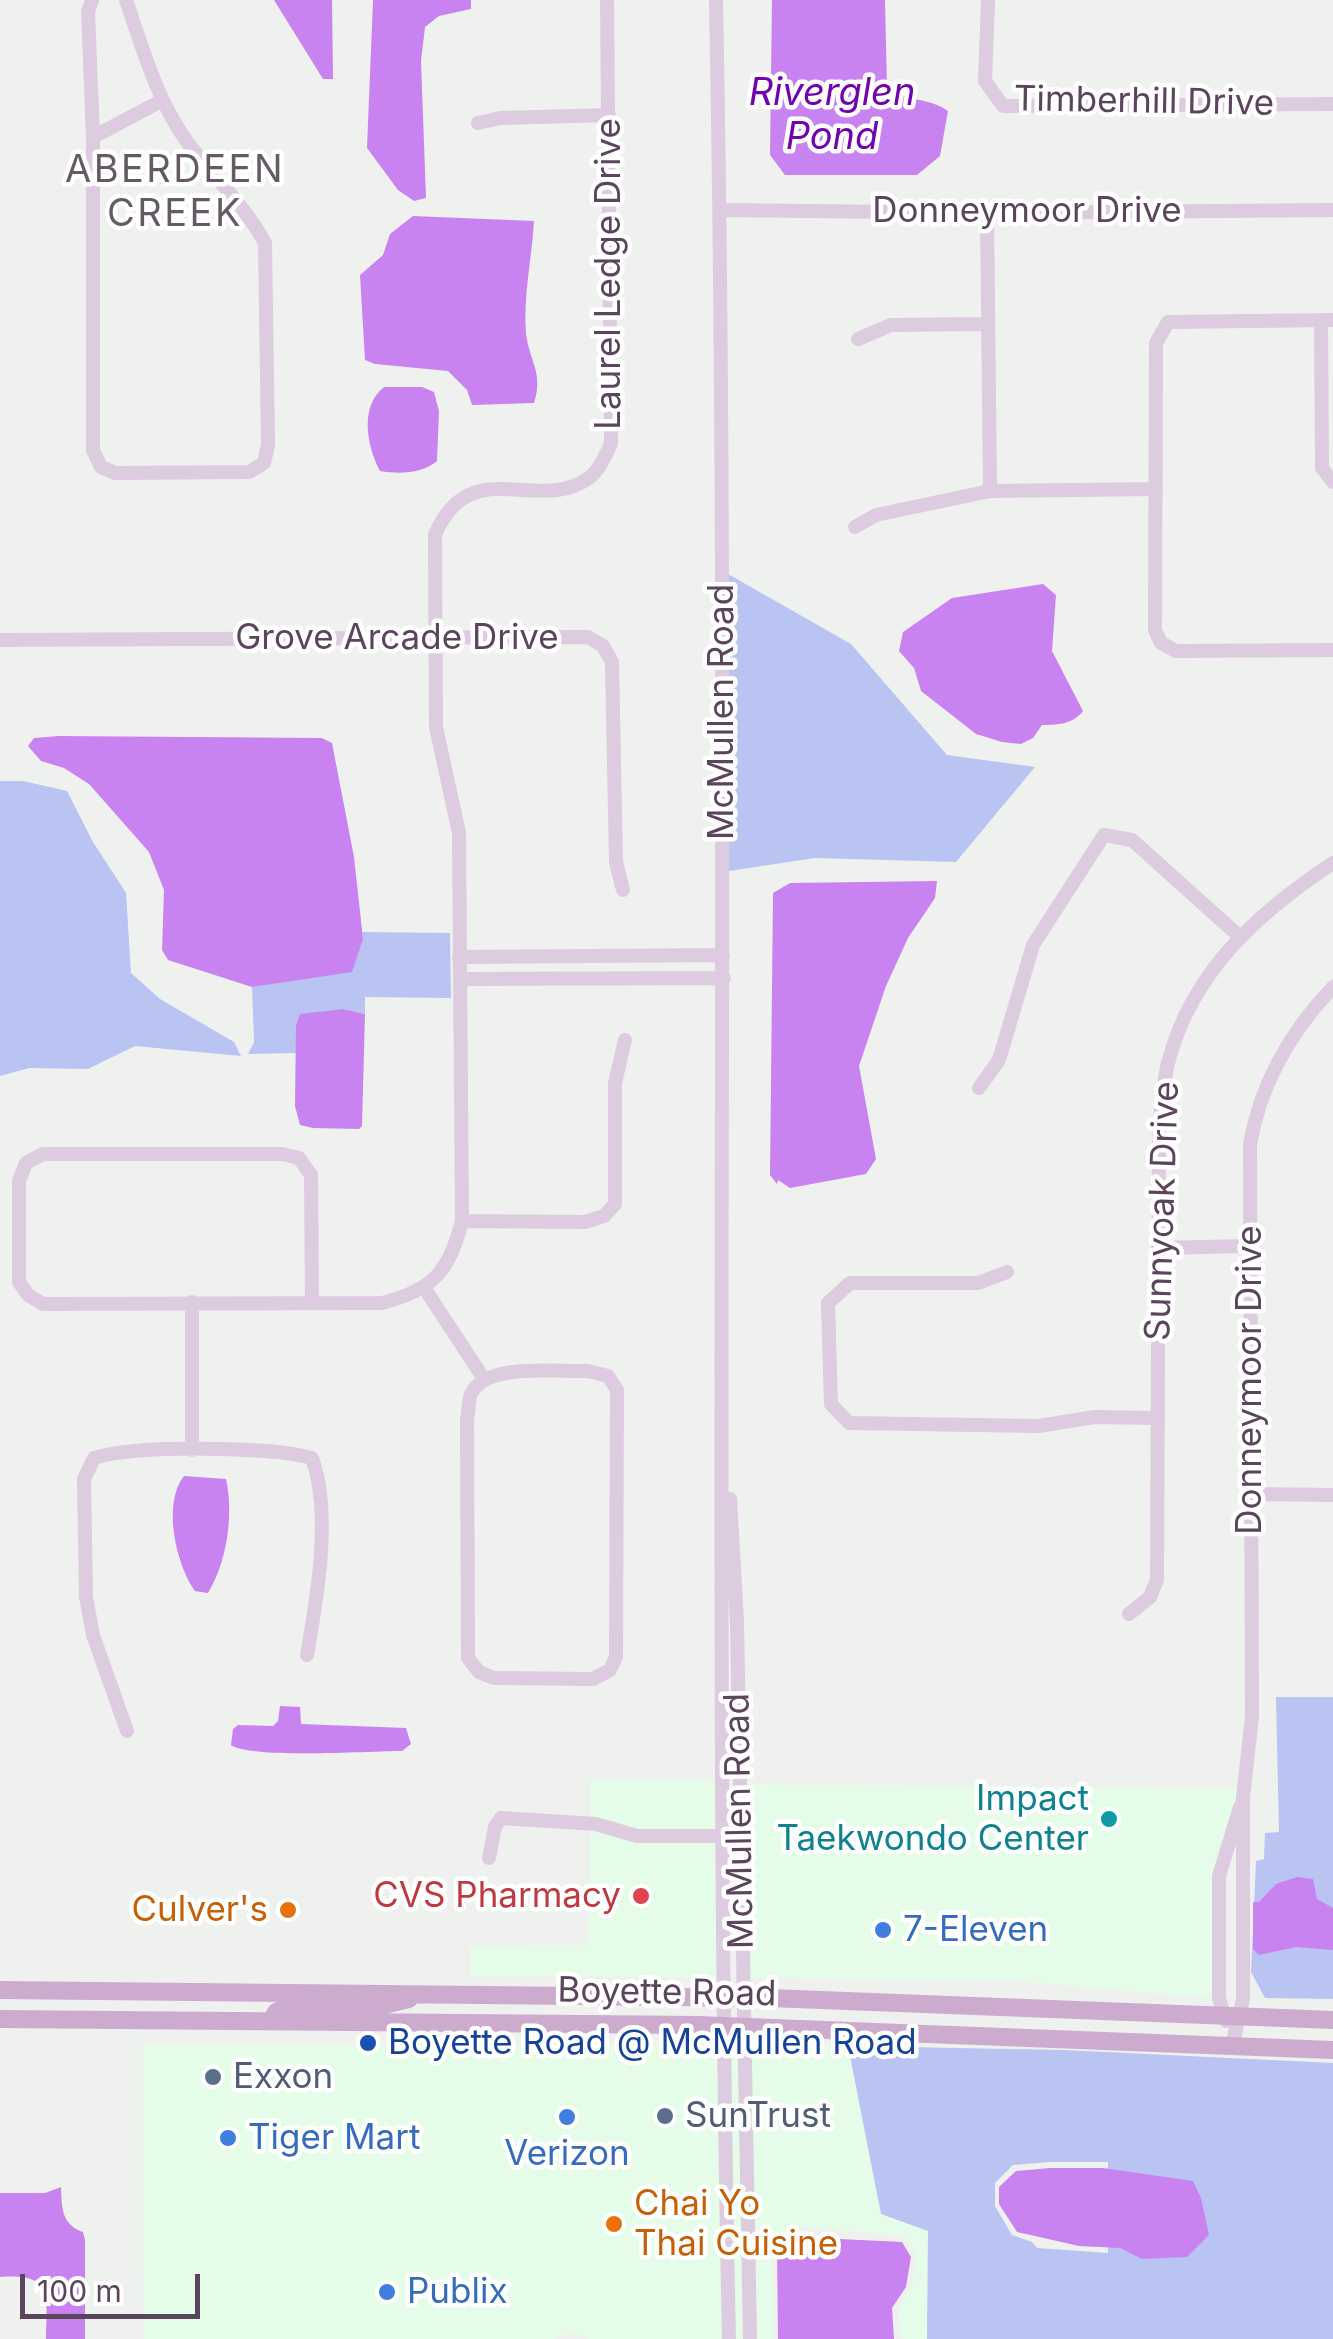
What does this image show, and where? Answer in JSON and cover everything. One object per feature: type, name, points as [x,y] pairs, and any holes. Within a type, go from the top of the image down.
[{"type":"main road","name":"Boyette Road","points":[[0,1990],[734,1998],[1333,2020]]},
{"type":"main road","points":[[232,1991],[271,2021],[276,2012],[288,2007],[376,2007],[424,1994]]},
{"type":"main road","name":"Boyette Road","points":[[0,2018],[734,2026],[1333,2050]]},
{"type":"street","points":[[92,0],[88,12],[93,137],[93,450],[102,466],[115,473],[249,472],[264,462],[268,445],[265,242],[253,221],[187,142],[161,100],[126,0]]},
{"type":"street","name":"Laurel Ledge Drive","points":[[425,1289],[454,1251],[462,1221],[458,833],[436,727],[436,535],[443,517],[463,496],[480,490],[569,488],[591,477],[610,444],[607,0]]},
{"type":"street","name":"McMullen Road","points":[[716,0],[724,1424],[734,1998],[729,2339]]},
{"type":"street","name":"Timberhill Drive","points":[[988,0],[986,81],[1004,106],[1333,104]]},
{"type":"street","points":[[93,137],[161,100]]},
{"type":"street","points":[[478,123],[500,118],[609,116]]},
{"type":"street","name":"Donneymoor Drive","points":[[720,210],[1333,210]]},
{"type":"street","points":[[987,213],[990,491]]},
{"type":"street","points":[[1333,482],[1322,468],[1327,320],[1168,322],[1156,343],[1154,630],[1161,643],[1176,651],[1333,650]]},
{"type":"street","points":[[858,339],[891,324],[987,324]]},
{"type":"street","points":[[855,527],[876,515],[990,491],[1156,489]]},
{"type":"street","name":"Grove Arcade Drive","points":[[0,640],[588,637],[603,646],[612,662],[616,862],[623,890]]},
{"type":"street","points":[[979,1088],[999,1060],[1033,945],[1104,834],[1132,840],[1239,936]]},
{"type":"street","name":"Sunnyoak Drive","points":[[1129,1614],[1150,1596],[1157,1580],[1159,1125],[1168,1063],[1188,1007],[1239,936],[1295,888],[1333,863]]},
{"type":"street","points":[[460,957],[724,956]]},
{"type":"street","points":[[460,979],[724,978]]},
{"type":"street","name":"Donneymoor Drive","points":[[1232,2046],[1232,2017],[1243,1999],[1243,1797],[1252,1716],[1250,1144],[1256,1109],[1278,1057],[1310,1011],[1333,987]]},
{"type":"street","points":[[462,1221],[584,1222],[604,1216],[615,1204],[615,1083],[625,1040]]},
{"type":"street","points":[[312,1303],[311,1176],[300,1158],[282,1154],[43,1154],[26,1163],[19,1181],[19,1282],[28,1295],[44,1304],[382,1303],[425,1289],[484,1379]]},
{"type":"street","points":[[1158,1248],[1248,1246]]},
{"type":"street","points":[[1007,1272],[978,1283],[850,1283],[828,1303],[831,1404],[848,1423],[1039,1426],[1094,1417],[1158,1418]]},
{"type":"street","points":[[192,1302],[192,1450]]},
{"type":"street","points":[[588,1371],[608,1376],[617,1390],[616,1657],[610,1670],[593,1678],[494,1678],[479,1672],[468,1658],[468,1419],[471,1395],[484,1379],[507,1372],[588,1371]]},
{"type":"street","points":[[127,1731],[93,1635],[86,1597],[84,1479],[94,1458],[114,1452],[192,1450],[288,1451],[312,1458],[319,1480],[319,1585],[307,1655]]},
{"type":"street","points":[[1250,1494],[1333,1495]]},
{"type":"street","name":"McMullen Road","points":[[728,1555],[724,1836],[734,1998]]},
{"type":"street","name":"Donneymoor Drive","points":[[1232,2017],[1220,1998],[1219,1876],[1243,1797]]},
{"type":"street","points":[[489,1858],[495,1827],[501,1818],[596,1824],[637,1836],[724,1836]]},
{"type":"street","name":"McMullen Road","points":[[734,2026],[750,2339]]},
{"type":"shaded area","points":[[728,574],[851,644],[947,755],[1035,767],[956,862],[815,858],[729,871]]},
{"type":"shaded area","points":[[0,781],[23,781],[67,791],[93,842],[126,893],[131,973],[160,999],[234,1042],[241,1056],[135,1046],[88,1069],[29,1068],[0,1076]]},
{"type":"shaded area","points":[[362,932],[450,933],[451,998],[365,997],[365,1014],[343,1009],[296,1025],[296,1053],[248,1054],[254,1042],[252,987],[286,981],[363,939]]},
{"type":"shaded area","points":[[1276,1697],[1333,1697],[1333,1999],[1265,1998],[1251,1972],[1256,1861],[1264,1859],[1265,1833],[1279,1832]]},
{"type":"shaded area","points":[[590,1779],[717,1780],[717,1829],[638,1829],[590,1817]]},
{"type":"shaded area","points":[[745,1781],[1238,1789],[1213,1875],[1213,1999],[1017,1981],[748,1978]]},
{"type":"shaded area","points":[[590,1831],[637,1843],[718,1843],[719,1978],[470,1976],[470,1946],[589,1945]]},
{"type":"shaded area","points":[[143,2045],[719,2045],[723,2339],[589,2339],[571,2333],[554,2339],[144,2339]]},
{"type":"shaded area","points":[[731,2045],[737,2045],[744,2339],[735,2339]]},
{"type":"shaded area","points":[[749,2045],[848,2046],[881,2214],[928,2231],[927,2339],[899,2336],[898,2310],[911,2288],[917,2256],[904,2236],[790,2226],[772,2246],[773,2339],[757,2339]]},
{"type":"shaded area","points":[[848,2046],[1064,2050],[1333,2063],[1333,2339],[927,2339],[928,2231],[881,2214]],"holes":[[[1108,2162],[1108,2253],[1037,2248],[1032,2242],[1012,2235],[995,2206],[995,2183],[1013,2165]]]},
{"type":"water","points":[[274,0],[332,0],[333,79],[323,79]]},
{"type":"water","points":[[373,0],[471,0],[471,9],[439,16],[425,27],[421,61],[426,198],[414,201],[398,190],[367,148]]},
{"type":"water","name":"Riverglen Pond","points":[[772,0],[885,0],[887,87],[948,111],[940,156],[917,175],[785,175],[770,155]]},
{"type":"water","points":[[413,216],[534,221],[525,319],[537,375],[534,403],[472,405],[467,390],[448,371],[365,360],[360,275],[383,255],[390,234]]},
{"type":"water","points":[[384,387],[422,387],[434,392],[439,411],[437,461],[431,465],[410,472],[380,471],[372,450],[368,416],[376,395]]},
{"type":"water","points":[[1043,584],[1056,595],[1052,651],[1083,711],[1070,721],[1042,725],[1033,738],[1021,744],[976,734],[921,691],[914,668],[899,651],[903,632],[952,598]]},
{"type":"water","points":[[34,738],[322,738],[332,743],[354,857],[363,939],[352,972],[252,987],[168,960],[162,950],[164,890],[149,852],[89,784],[64,768],[41,761],[28,746]]},
{"type":"water","points":[[937,881],[935,898],[908,938],[886,986],[859,1066],[876,1159],[866,1174],[790,1188],[778,1180],[777,1184],[770,1175],[773,893],[790,883]]},
{"type":"water","points":[[343,1009],[365,1014],[362,1126],[359,1129],[300,1125],[295,1106],[296,1025],[300,1014]]},
{"type":"water","points":[[184,1476],[226,1479],[227,1538],[208,1593],[195,1591],[177,1550],[174,1502]]},
{"type":"water","points":[[280,1706],[300,1707],[301,1724],[406,1728],[411,1744],[402,1751],[312,1753],[261,1752],[231,1745],[233,1729],[238,1725],[273,1726],[278,1721]]},
{"type":"water","points":[[1297,1877],[1313,1879],[1317,1899],[1333,1908],[1333,1950],[1296,1947],[1259,1955],[1253,1949],[1253,1902],[1259,1902],[1276,1884]]},
{"type":"water","points":[[1103,2168],[1193,2181],[1209,2235],[1187,2257],[1142,2259],[1120,2248],[1079,2246],[1017,2232],[999,2204],[999,2187],[1016,2171]]},
{"type":"water","points":[[61,2187],[64,2214],[70,2225],[83,2232],[85,2240],[85,2339],[46,2339],[46,2299],[38,2283],[0,2277],[0,2193],[45,2193]]},
{"type":"water","points":[[791,2232],[902,2242],[911,2257],[906,2287],[892,2308],[894,2339],[778,2339],[777,2246]]},
{"type":"place","name":"Impact Taekwondo Center","points":[[1109,1819]]},
{"type":"place","name":"CVS Pharmacy","points":[[641,1896]]},
{"type":"place","name":"Culver's","points":[[288,1910]]},
{"type":"place","name":"7-Eleven","points":[[883,1930]]},
{"type":"place","name":"Boyette Road @ McMullen Road","points":[[368,2043]]},
{"type":"place","name":"Exxon","points":[[213,2077]]},
{"type":"place","name":"SunTrust","points":[[665,2116]]},
{"type":"place","name":"Verizon","points":[[567,2117]]},
{"type":"place","name":"Tiger Mart","points":[[228,2138]]},
{"type":"place","name":"Chai Yo Thai Cuisine","points":[[614,2224]]},
{"type":"place","name":"Publix","points":[[387,2292]]},
{"type":"district","name":"ABERDEEN CREEK","points":[[175,193]]}]
